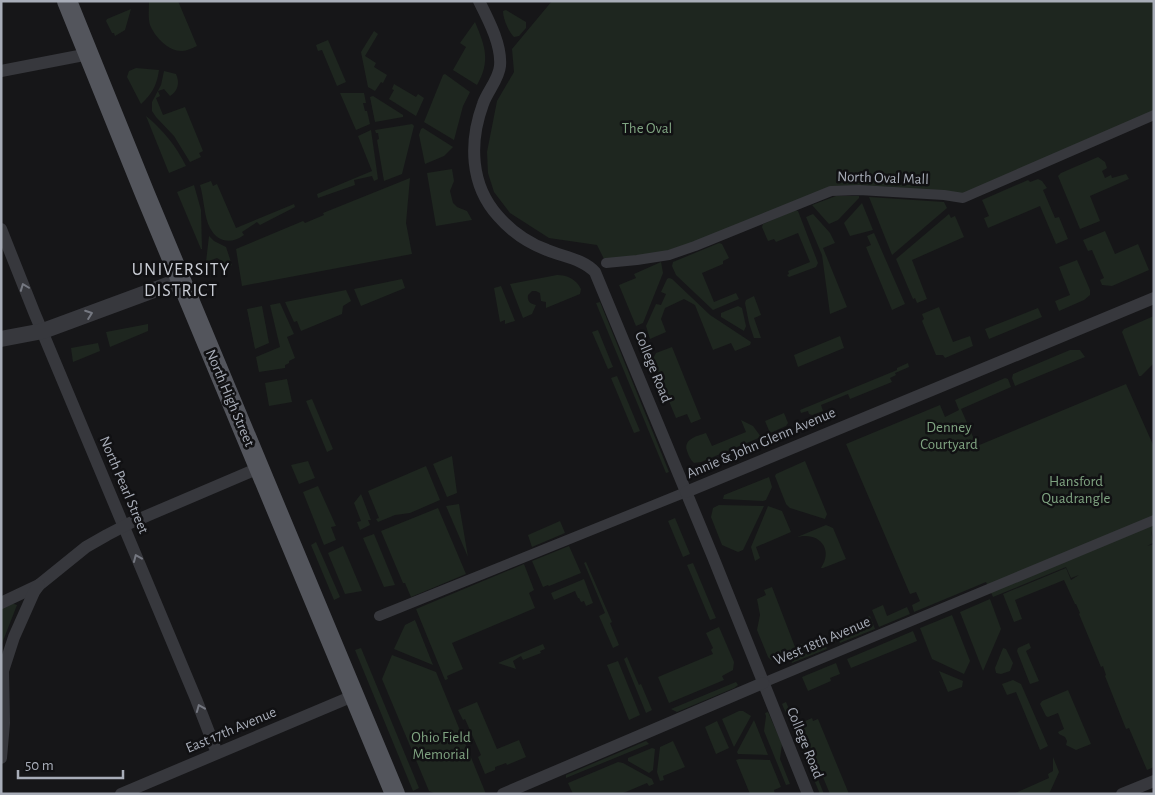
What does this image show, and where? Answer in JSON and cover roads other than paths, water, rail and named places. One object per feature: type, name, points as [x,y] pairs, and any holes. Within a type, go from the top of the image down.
[{"type":"main road","name":"North High Street","points":[[67,1],[395,794]]},
{"type":"street","name":"College Road","points":[[479,1],[487,17],[500,60],[498,74],[483,104],[474,145],[480,188],[497,215],[511,230],[527,241],[584,263],[595,272],[808,794]]},
{"type":"street","points":[[1,71],[89,54]]},
{"type":"street","name":"North Oval Mall","points":[[606,262],[638,260],[669,255],[831,190],[944,195],[963,198],[1154,115]]},
{"type":"street","name":"North Pearl Street","points":[[1,229],[217,753]]},
{"type":"street","points":[[1,339],[43,332],[181,280]]},
{"type":"street","name":"Annie & John Glenn Avenue","points":[[379,616],[686,492],[1154,298]]},
{"type":"street","points":[[1,603],[39,585],[86,547],[123,526],[259,468]]},
{"type":"street","name":"West 18th Avenue","points":[[503,794],[1154,520]]},
{"type":"street","points":[[1,758],[4,723],[2,670],[14,637],[39,585]]},
{"type":"street","name":"East 17th Avenue","points":[[121,794],[354,696]]},
{"type":"street","points":[[1122,794],[1154,781]]},
{"type":"district","name":"UNIVERSITY DISTRICT","points":[[181,280]]},
{"type":"park label","name":"The Oval","points":[[647,128]]},
{"type":"park label","name":"Denney Courtyard","points":[[949,436]]},
{"type":"park label","name":"Hansford Quadrangle","points":[[1076,490]]},
{"type":"park label","name":"Ohio Field Memorial","points":[[441,746]]}]
